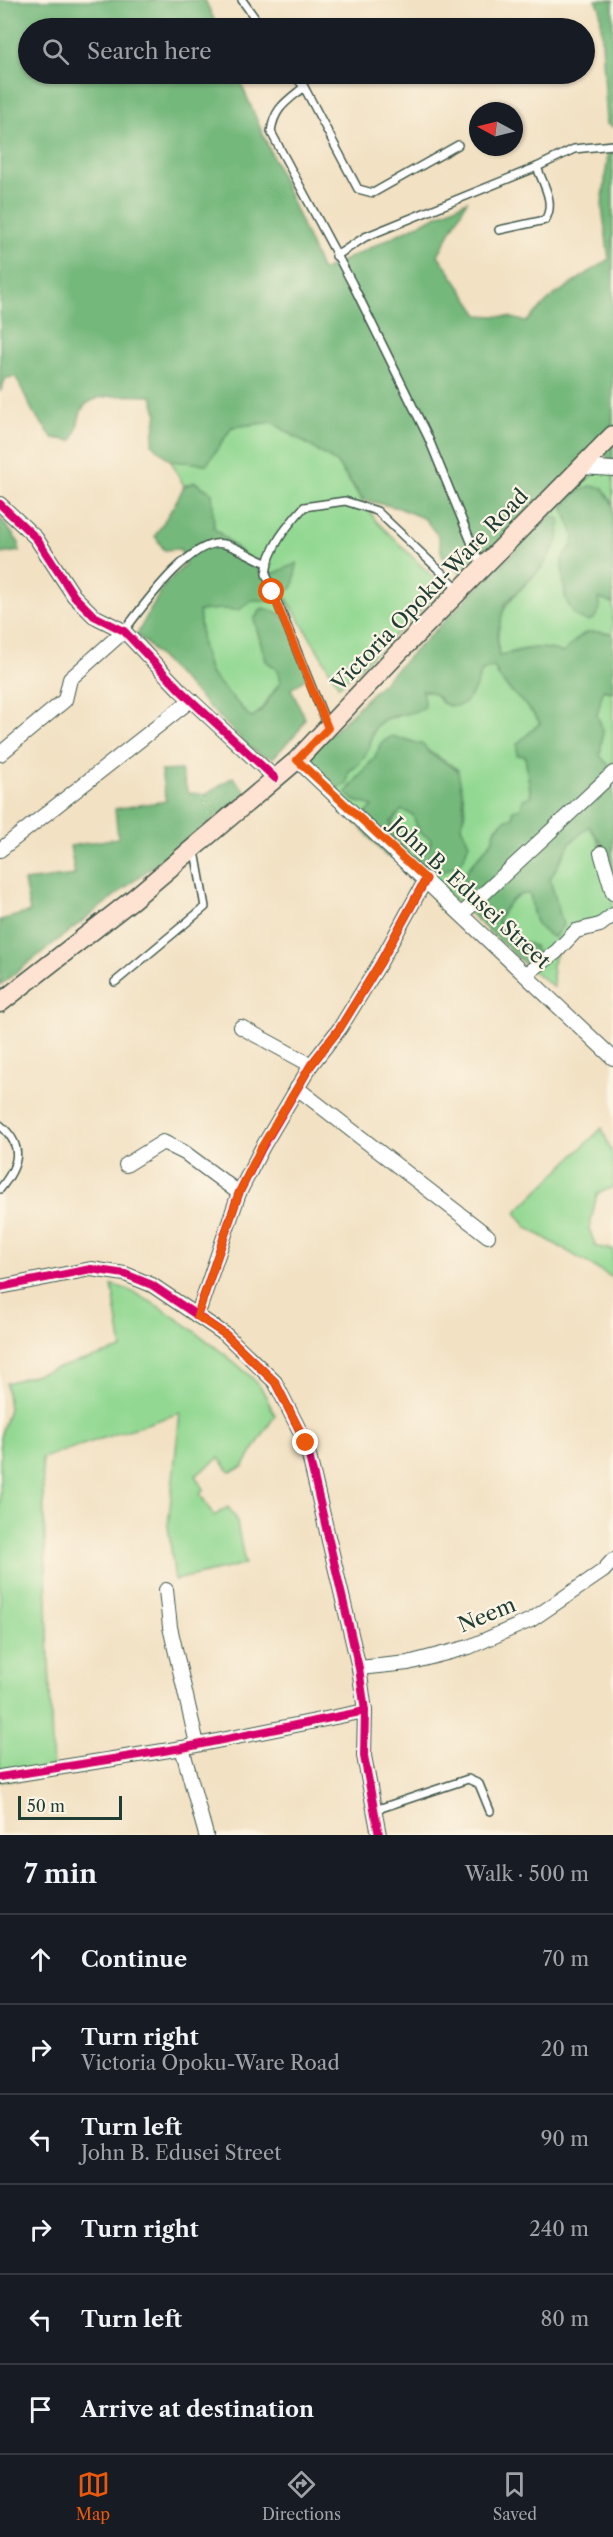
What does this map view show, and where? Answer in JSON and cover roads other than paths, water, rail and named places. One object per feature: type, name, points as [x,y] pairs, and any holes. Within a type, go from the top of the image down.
[{"type":"main road","name":"Victoria Opoku-Ware Road","points":[[0,1003],[132,900],[297,760],[613,435]]},
{"type":"street","points":[[582,467],[613,469]]},
{"type":"street","points":[[0,504],[36,538],[74,596],[94,616],[124,631],[191,700],[275,778]]},
{"type":"street","points":[[0,754],[65,700],[70,680],[124,631]]},
{"type":"street","points":[[0,850],[191,700]]},
{"type":"street","name":"John B. Edusei Street","points":[[297,760],[426,879],[613,1058]]},
{"type":"street","points":[[462,914],[613,773]]},
{"type":"street","points":[[600,853],[613,893]]},
{"type":"street","points":[[197,1316],[239,1193],[261,1148],[311,1065],[340,1028],[380,963],[426,879]]},
{"type":"street","points":[[526,974],[556,952],[576,932],[600,925],[613,915]]},
{"type":"street","points":[[241,1027],[311,1065]]},
{"type":"street","points":[[297,1088],[488,1236]]},
{"type":"street","points":[[126,1165],[164,1142],[185,1153],[239,1193]]},
{"type":"street","points":[[0,1287],[91,1269],[124,1274],[152,1285],[226,1335],[275,1382],[306,1443],[359,1668],[365,1711],[364,1756],[379,1835]]},
{"type":"street","name":"Neem","points":[[359,1668],[408,1663],[479,1642],[531,1620],[603,1571],[613,1560]]},
{"type":"street","points":[[166,1590],[170,1628],[196,1744]]},
{"type":"street","points":[[0,1777],[182,1748],[365,1711]]},
{"type":"street","points":[[182,1748],[206,1835]]},
{"type":"lane","points":[[242,0],[255,18]]},
{"type":"lane","points":[[302,84],[358,189],[372,193],[458,145]]},
{"type":"lane","points":[[304,87],[285,102],[273,116],[271,132],[352,283],[428,437],[482,568]]},
{"type":"lane","points":[[336,256],[365,237],[537,167],[574,148],[612,144]]},
{"type":"lane","points":[[499,230],[545,220],[551,205],[537,167]]},
{"type":"lane","points":[[328,728],[266,574],[267,563],[283,532],[304,507],[345,501],[377,511],[460,590]]},
{"type":"lane","points":[[124,631],[158,588],[197,551],[210,544],[223,543],[267,563]]},
{"type":"lane","points":[[115,982],[206,907],[194,847]]},
{"type":"lane","points":[[0,1125],[12,1134],[16,1144],[17,1160],[12,1174],[0,1189]]},
{"type":"lane","points":[[375,1810],[468,1779],[479,1784],[490,1811]]}]
